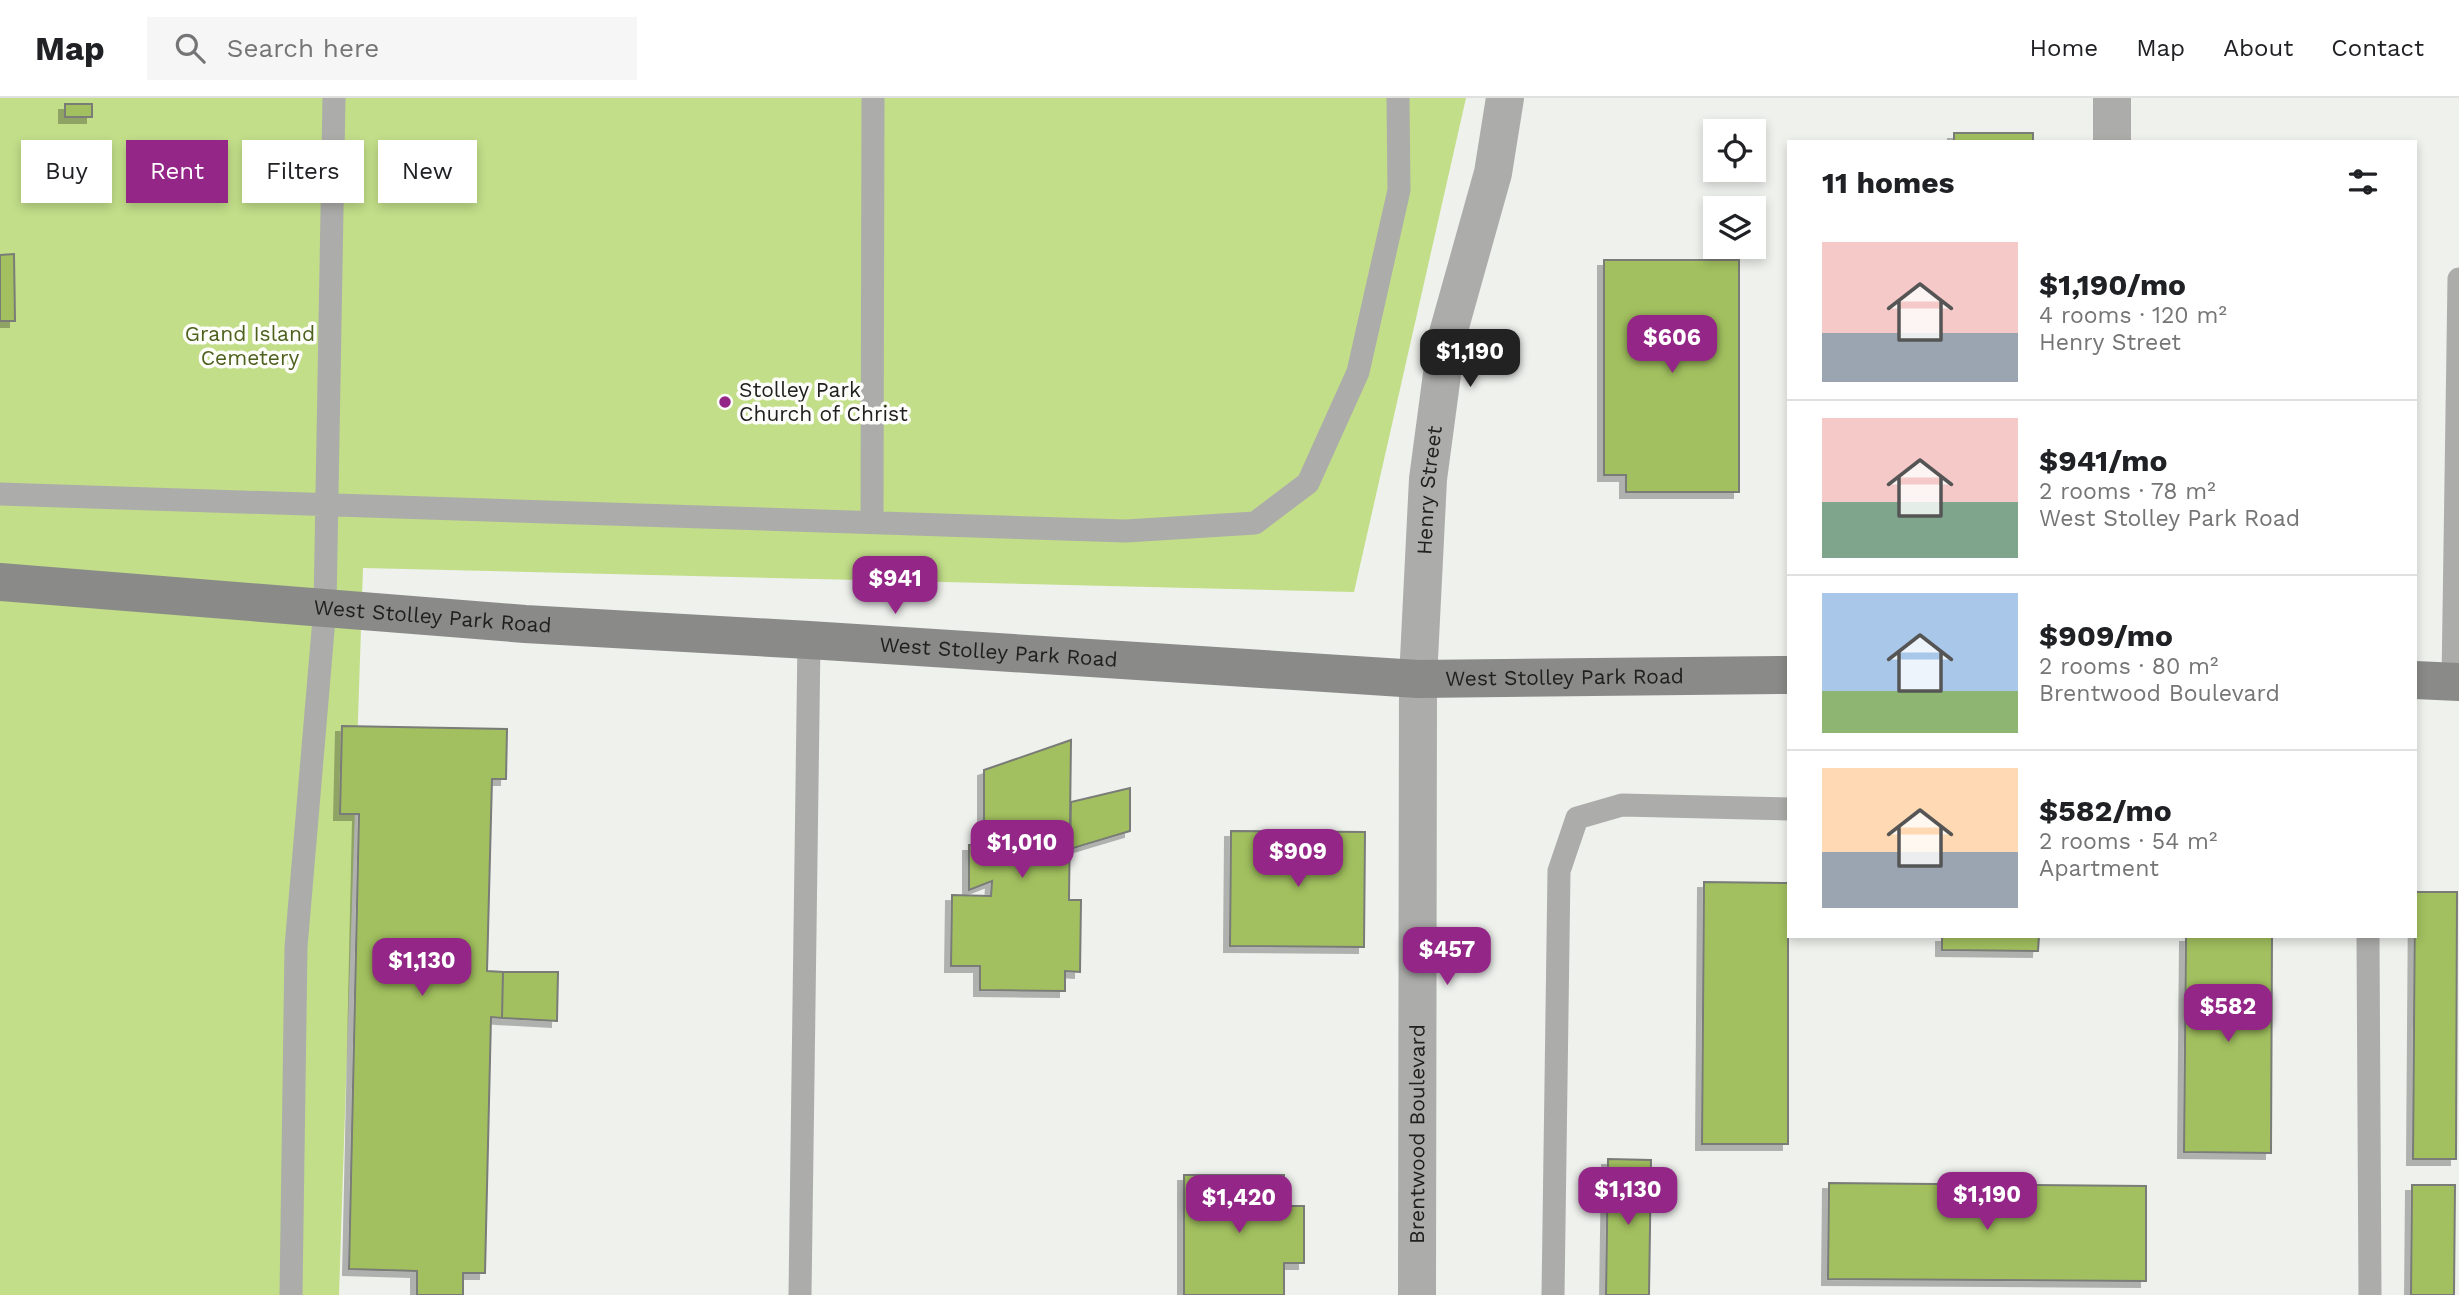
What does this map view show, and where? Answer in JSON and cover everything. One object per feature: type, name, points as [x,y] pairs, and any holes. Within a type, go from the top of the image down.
[{"type":"main road","name":"West Stolley Park Road","points":[[0,582],[525,624],[1418,680],[1787,675]]},
{"type":"main road","points":[[2417,680],[2456,682]]},
{"type":"street","name":"Henry Street","points":[[1418,680],[1428,479],[1447,337],[1493,173],[1505,98]]},
{"type":"street","points":[[2112,98],[2112,140]]},
{"type":"street","name":"Brentwood Boulevard","points":[[1417,1295],[1418,680]]},
{"type":"lane","points":[[291,1295],[296,947],[325,607],[334,98]]},
{"type":"lane","points":[[872,522],[873,98]]},
{"type":"lane","points":[[0,494],[1126,531],[1255,523],[1308,483],[1358,372],[1399,190],[1398,98]]},
{"type":"lane","points":[[2456,682],[2459,279]]},
{"type":"lane","points":[[800,1295],[809,640]]},
{"type":"lane","points":[[1553,1295],[1559,871],[1577,818],[1622,805],[1787,809]]},
{"type":"lane","points":[[2368,938],[2370,1295]]},
{"type":"green space","name":"Grand Island Cemetery","points":[[0,98],[1466,98],[1354,592],[363,568],[339,1295],[0,1295]]},
{"type":"building","points":[[65,104],[92,104],[92,117],[65,117]]},
{"type":"building","points":[[1954,133],[2033,133],[2033,140],[1954,140]]},
{"type":"building","points":[[14,254],[15,321],[0,321],[0,255]]},
{"type":"building","points":[[1604,260],[1739,260],[1739,492],[1626,492],[1626,475],[1604,475]]},
{"type":"building","points":[[342,726],[507,729],[506,779],[492,779],[487,971],[503,972],[502,1018],[491,1017],[485,1273],[463,1273],[463,1295],[417,1295],[417,1271],[349,1269],[359,814],[340,814]]},
{"type":"building","points":[[1071,740],[1069,900],[1081,900],[1080,972],[1065,971],[1065,991],[980,990],[980,966],[951,966],[952,895],[991,896],[992,881],[969,890],[969,845],[984,845],[984,770]]},
{"type":"building","points":[[1130,788],[1130,831],[1070,849],[1071,802]]},
{"type":"building","points":[[1231,831],[1365,832],[1364,947],[1230,946]]},
{"type":"building","points":[[1704,882],[1787,883],[1788,1144],[1702,1144]]},
{"type":"building","points":[[2417,892],[2457,892],[2456,1159],[2413,1159]]},
{"type":"building","points":[[1942,938],[2039,938],[2038,951],[1942,950]]},
{"type":"building","points":[[2186,938],[2272,938],[2271,1153],[2184,1152]]},
{"type":"building","points":[[503,972],[558,972],[557,1021],[502,1018]]},
{"type":"building","points":[[1608,1159],[1651,1160],[1649,1295],[1606,1295]]},
{"type":"building","points":[[1184,1175],[1284,1175],[1284,1206],[1304,1206],[1304,1263],[1284,1263],[1284,1295],[1184,1295]]},
{"type":"building","points":[[1829,1183],[2146,1186],[2146,1281],[1828,1279]]},
{"type":"building","points":[[2412,1185],[2455,1185],[2454,1295],[2411,1295]]},
{"type":"place","name":"Stolley Park Church of Christ","points":[[725,402]]}]
